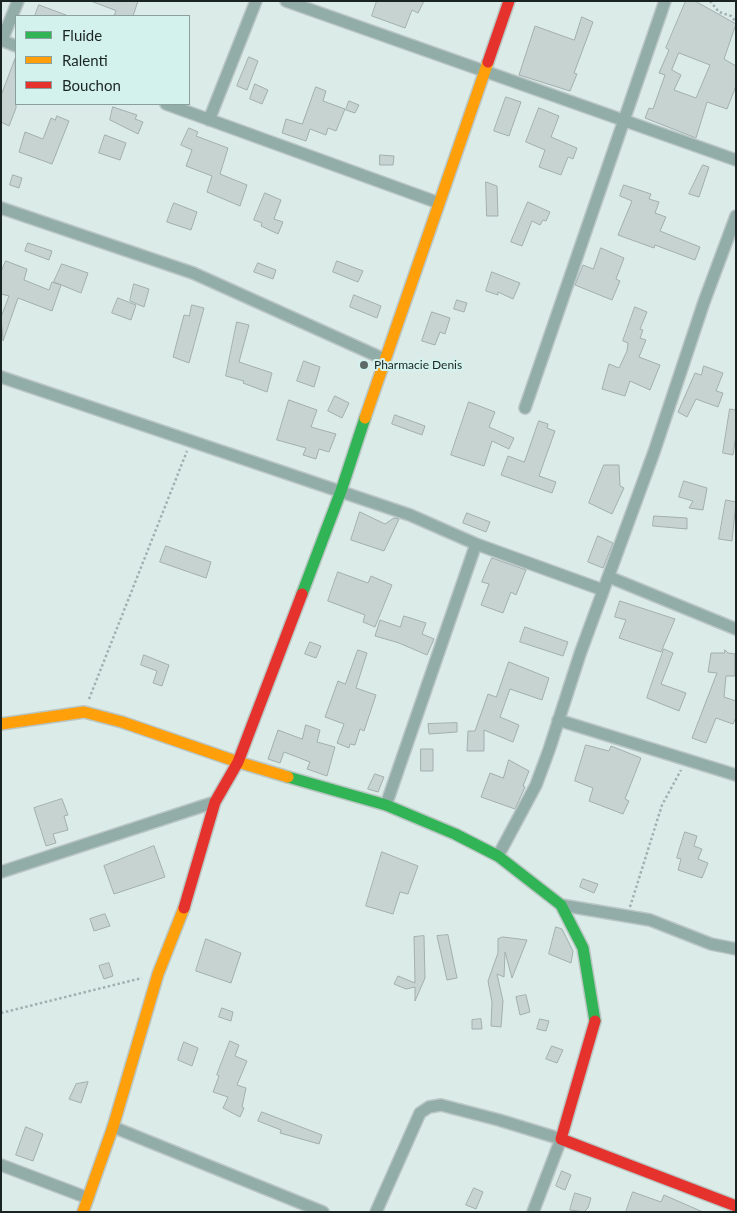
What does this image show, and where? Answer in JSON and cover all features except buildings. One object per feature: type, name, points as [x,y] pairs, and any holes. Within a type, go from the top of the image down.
[{"type":"street","points":[[15,46],[2,40],[18,1]]},
{"type":"street","points":[[209,120],[256,1]]},
{"type":"street","points":[[286,1],[736,160]]},
{"type":"street","points":[[82,1212],[113,1127],[158,974],[184,909],[215,802],[238,762],[340,491],[509,1]]},
{"type":"street","points":[[525,408],[665,1]]},
{"type":"street","points":[[169,105],[439,203]]},
{"type":"street","points":[[1,208],[193,273],[384,359]]},
{"type":"street","points":[[498,856],[536,785],[736,216]]},
{"type":"street","points":[[1,377],[410,515],[476,544],[603,590]]},
{"type":"street","points":[[386,805],[476,544]]},
{"type":"street","points":[[609,578],[736,629]]},
{"type":"street","points":[[1,724],[84,712],[122,722],[238,762],[386,805],[455,834],[498,856],[561,905],[583,948],[596,1024],[561,1139],[533,1212]]},
{"type":"street","points":[[558,720],[736,775]]},
{"type":"street","points":[[1,872],[215,802]]},
{"type":"street","points":[[561,905],[650,920],[711,944],[736,949]]},
{"type":"street","points":[[376,1212],[420,1113],[430,1107],[442,1105],[561,1139],[736,1206]]},
{"type":"street","points":[[113,1127],[323,1212]]},
{"type":"street","points":[[1,1165],[88,1198]]},
{"type":"path","points":[[710,1],[719,12],[731,16],[736,22]]},
{"type":"path","points":[[84,712],[191,440]]},
{"type":"path","points":[[626,916],[662,805],[672,783],[688,760]]},
{"type":"path","points":[[1,1013],[158,974]]},
{"type":"traffic: fast","points":[[302,594],[341,491],[365,418]]},
{"type":"traffic: fast","points":[[288,777],[386,805],[455,834],[498,856],[561,905],[583,948],[595,1021]]},
{"type":"traffic: slow","points":[[365,418],[488,62]]},
{"type":"traffic: slow","points":[[1,724],[84,712],[122,722],[288,777]]},
{"type":"traffic: slow","points":[[83,1212],[113,1127],[158,974],[184,908]]},
{"type":"traffic: jam","points":[[488,62],[509,1]]},
{"type":"traffic: jam","points":[[184,908],[215,802],[238,762],[302,594]]},
{"type":"traffic: jam","points":[[595,1021],[561,1139],[736,1206]]},
{"type":"place","name":"Pharmacie Denis","points":[[364,365]]}]
